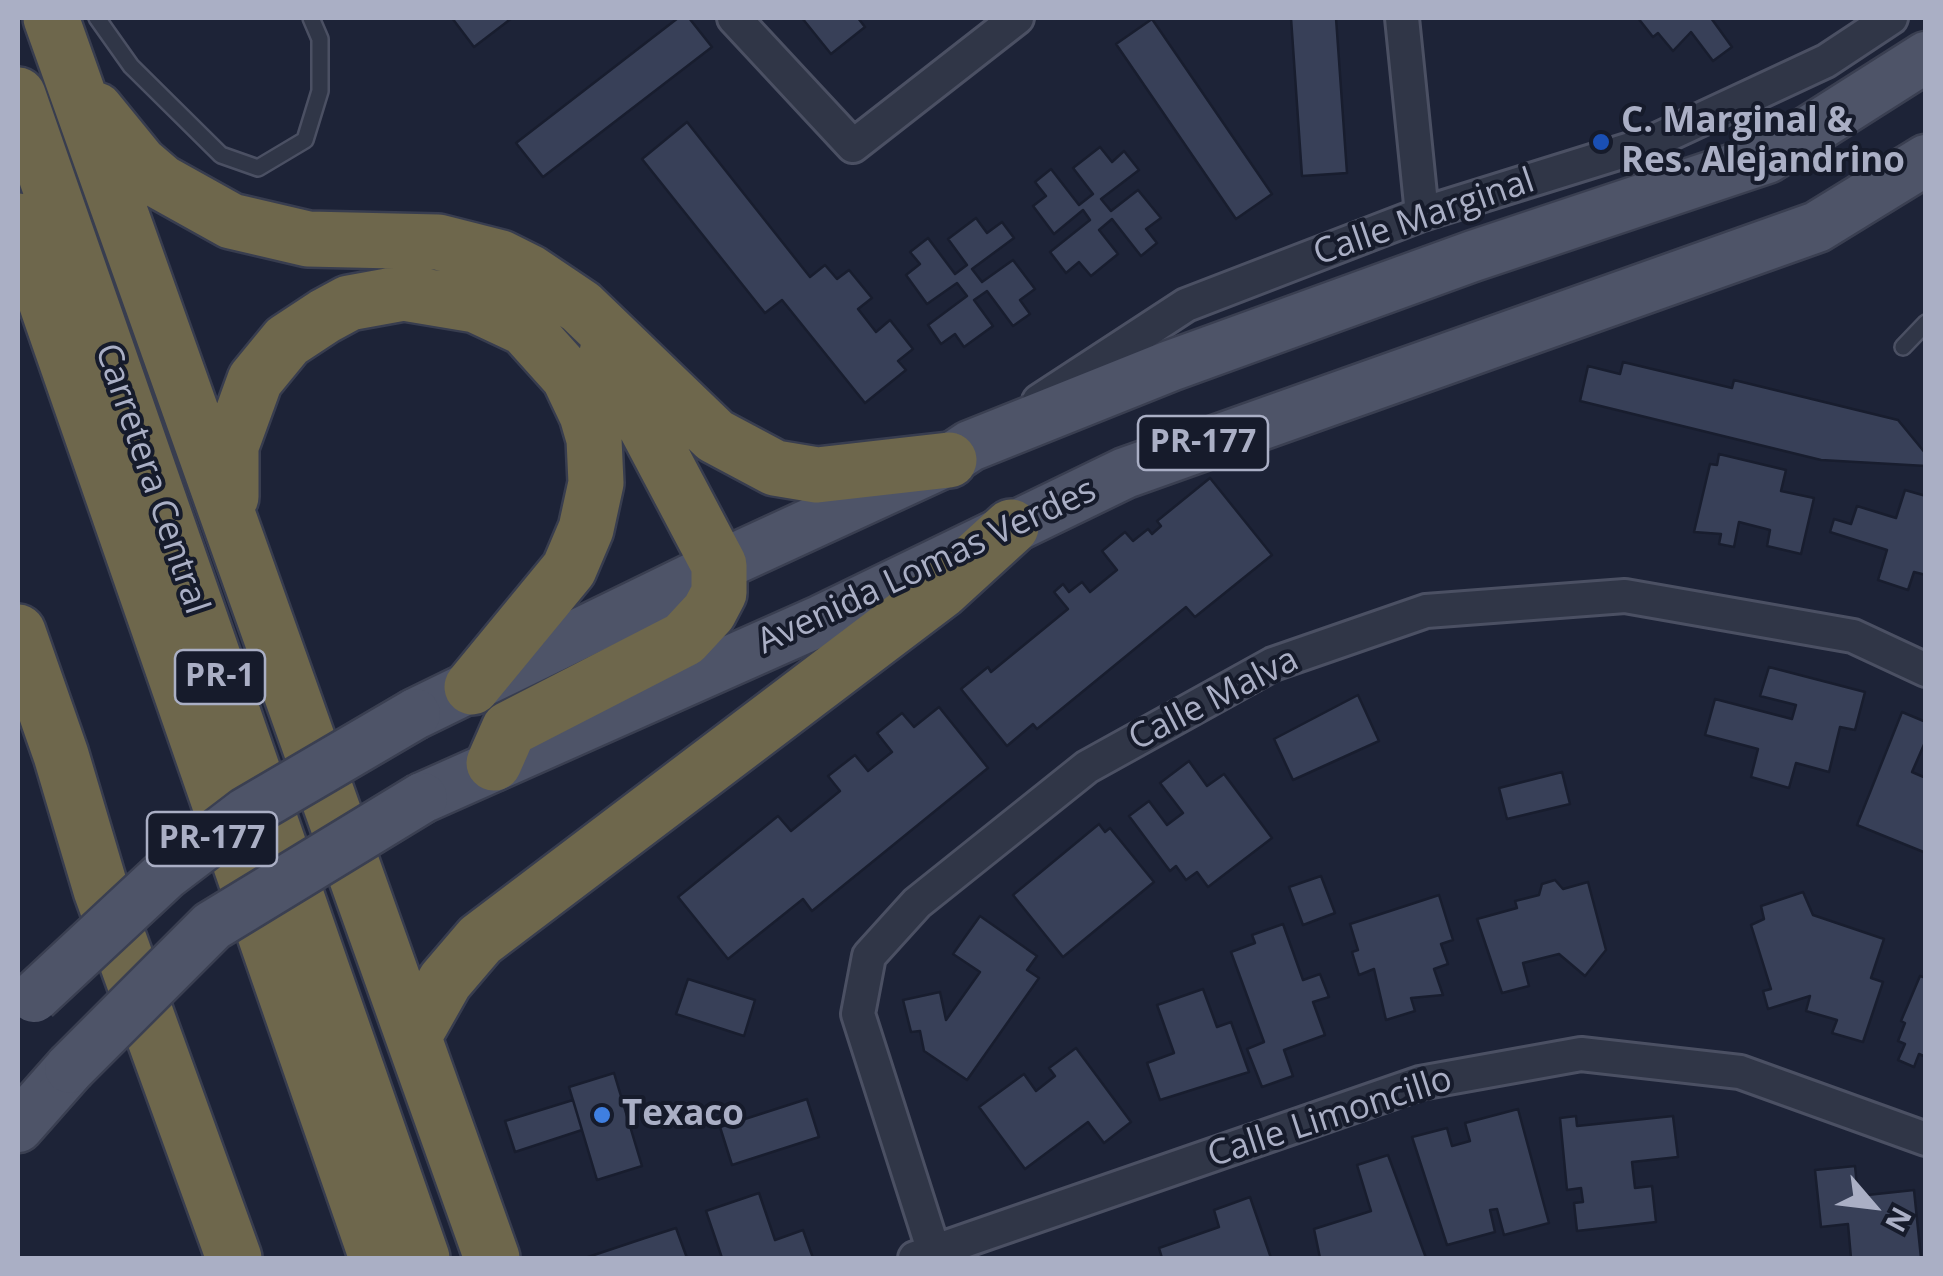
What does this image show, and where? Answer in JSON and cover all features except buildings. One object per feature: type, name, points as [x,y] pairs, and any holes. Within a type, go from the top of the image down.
[{"type":"highway","points":[[51,18],[492,1258]]},
{"type":"highway","points":[[76,91],[140,164],[180,196],[216,215],[286,236],[438,242],[530,272],[581,307],[715,436],[751,458],[776,468],[817,475],[960,453]]},
{"type":"highway","name":"Carretera Central","points":[[18,95],[422,1258]]},
{"type":"highway","name":"Carretera Central","points":[[18,221],[377,1258]]},
{"type":"highway","points":[[231,520],[235,429],[254,380],[303,328],[349,302],[404,292],[476,305],[525,328],[569,378],[587,415],[594,439],[596,482],[586,529],[569,570],[472,687]]},
{"type":"highway","points":[[494,763],[510,729],[684,640],[710,612],[718,593],[719,566],[581,307]]},
{"type":"highway","points":[[415,1034],[445,981],[480,940],[942,590],[1011,527]]},
{"type":"highway","points":[[18,632],[61,755],[101,890],[234,1258]]},
{"type":"highway","points":[[18,714],[61,755]]},
{"type":"main road","name":"PR-177","points":[[23,1005],[166,874],[232,823],[416,714],[960,453],[1170,366],[1473,256],[1766,158],[1926,57]]},
{"type":"main road","name":"Avenida Lomas Verdes","points":[[18,1128],[70,1068],[212,926],[422,798],[822,620],[1125,473],[1817,227],[1926,160]]},
{"type":"street","points":[[734,18],[853,146],[1017,18]]},
{"type":"street","points":[[1402,18],[1422,214]]},
{"type":"street","name":"Calle Marginal","points":[[960,453],[1186,305],[1422,214],[1650,143],[1826,61],[1892,18]]},
{"type":"street","name":"Calle Malva","points":[[925,1255],[858,1014],[869,956],[917,903],[1088,767],[1273,664],[1426,610],[1625,596],[1853,636],[1926,670]]},
{"type":"street","name":"Calle Limoncillo","points":[[925,1255],[1420,1083],[1582,1054],[1740,1072],[1926,1139]]},
{"type":"lane","points":[[97,18],[131,66],[221,154],[258,168],[304,140],[320,90],[320,39],[311,18]]},
{"type":"lane","points":[[1903,347],[1926,323]]},
{"type":"place","name":"C. Marginal & Res. Alejandrino","points":[[1601,142]]},
{"type":"place","name":"Texaco","points":[[602,1115]]}]
